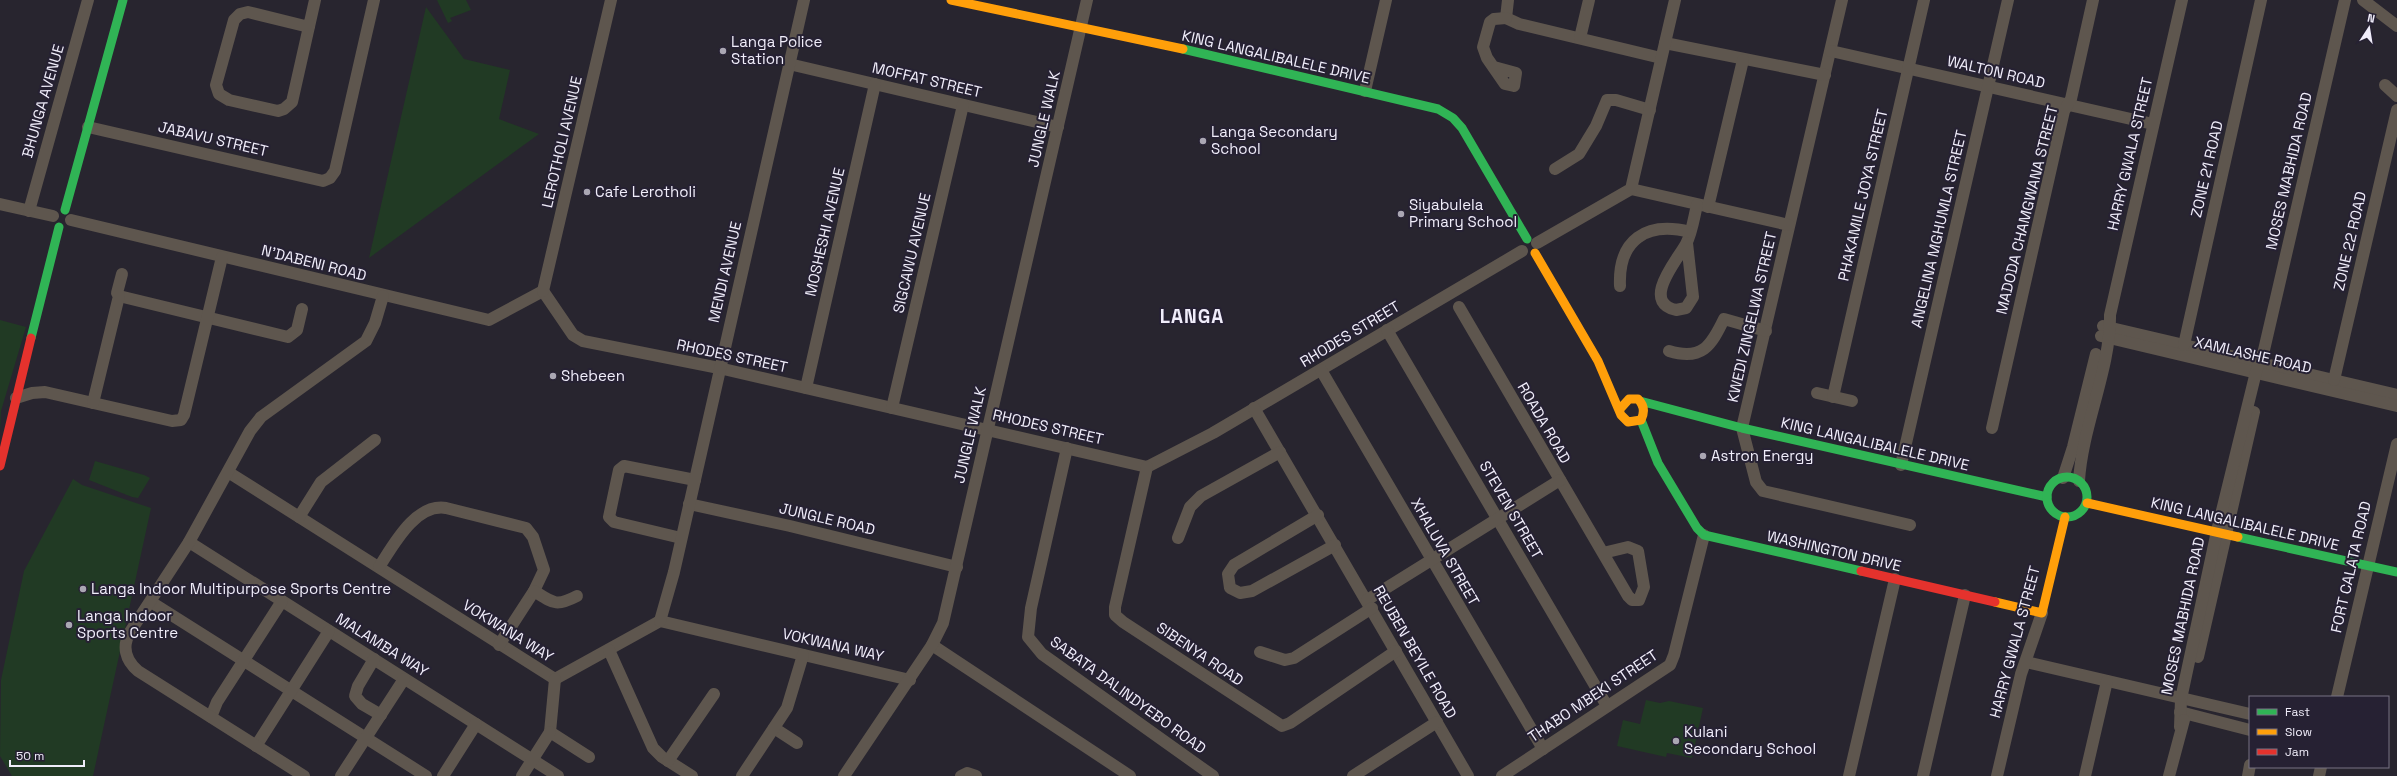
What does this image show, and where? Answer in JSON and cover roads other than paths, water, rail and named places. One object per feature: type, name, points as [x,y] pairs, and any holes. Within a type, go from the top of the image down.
[{"type":"street","name":"BHUNGA AVENUE","points":[[29,211],[88,0]]},
{"type":"street","points":[[53,216],[54,223],[60,227],[67,226],[68,215],[88,126],[123,0]]},
{"type":"street","points":[[309,26],[248,12],[240,14],[234,20],[216,85],[219,94],[229,100],[278,111],[284,109],[293,98],[315,0]]},
{"type":"street","name":"JABAVU STREET","points":[[88,126],[323,181],[330,178],[335,171],[374,0]]},
{"type":"street","name":"LEROTHOLI AVENUE","points":[[543,291],[611,0]]},
{"type":"street","name":"MENDI AVENUE","points":[[660,621],[695,480],[719,368],[804,0]]},
{"type":"street","name":"KING LANGALIBALELE DRIVE","points":[[951,0],[1365,91],[1430,107],[1454,118],[1465,133],[1533,245],[1598,361],[1602,373],[1620,408]]},
{"type":"street","name":"JUNGLE WALK","points":[[844,776],[910,680],[932,645],[943,623],[1087,0]]},
{"type":"street","points":[[1365,91],[1386,0]]},
{"type":"street","points":[[1506,18],[1508,0]]},
{"type":"street","points":[[1580,38],[1589,0]]},
{"type":"street","points":[[1631,189],[1675,0]]},
{"type":"street","name":"KWEDI ZINGELWA STREET","points":[[1842,0],[1789,224],[1766,331],[1742,428],[1756,482],[1763,490],[1910,525]]},
{"type":"street","name":"PHAKAMILE JOYA STREET","points":[[1833,397],[1924,0]]},
{"type":"street","name":"ANGELINA MGHUMLA STREET","points":[[1901,465],[2008,0]]},
{"type":"street","name":"MADODA CHAMGWANA STREET","points":[[1992,428],[2064,111],[2068,105],[2093,0]]},
{"type":"street","name":"HARRY GWALA STREET","points":[[2079,481],[2081,460],[2106,332],[2182,0]]},
{"type":"street","name":"ZONE 21 ROAD","points":[[2184,345],[2261,0]]},
{"type":"street","name":"MOSES MABHIDA ROAD","points":[[2169,776],[2221,532],[2345,0]]},
{"type":"street","points":[[2363,0],[2397,26]]},
{"type":"street","points":[[1494,67],[1484,52],[1484,38],[1491,21],[1506,18],[1519,24],[1661,58]]},
{"type":"street","points":[[1665,43],[1743,60],[1825,75]]},
{"type":"street","name":"WALTON ROAD","points":[[1830,51],[2154,124]]},
{"type":"street","points":[[1688,237],[1693,297],[1686,308],[1676,310],[1664,302],[1661,296],[1661,290],[1672,264],[1688,237],[1702,206],[1743,60]]},
{"type":"street","name":"MOFFAT STREET","points":[[789,64],[1058,127]]},
{"type":"street","name":"MOSHESHI AVENUE","points":[[806,388],[875,84]]},
{"type":"street","points":[[2385,85],[2397,96]]},
{"type":"street","points":[[1555,169],[1579,154],[1596,126],[1607,100],[1616,100],[1650,110]]},
{"type":"street","name":"SIGCAWU AVENUE","points":[[892,408],[963,105]]},
{"type":"street","name":"ZONE 22 ROAD","points":[[2334,380],[2397,110]]},
{"type":"street","points":[[1533,245],[1528,256],[1522,251],[1522,244],[1533,245],[1631,189],[1702,206],[1789,224]]},
{"type":"street","points":[[0,204],[53,216]]},
{"type":"street","points":[[53,216],[58,211],[68,215]]},
{"type":"street","name":"N'DABENI ROAD","points":[[68,215],[222,257],[489,320],[543,291]]},
{"type":"street","points":[[0,466],[60,227]]},
{"type":"street","points":[[1620,286],[1622,260],[1627,248],[1645,232],[1662,228],[1688,237]]},
{"type":"street","name":"RHODES STREET","points":[[543,291],[573,335],[583,341],[719,368],[1147,467],[1213,433],[1522,251]]},
{"type":"street","points":[[16,398],[36,392],[172,421],[180,420],[184,415],[222,257]]},
{"type":"street","points":[[93,403],[119,296],[117,293],[122,274]]},
{"type":"street","points":[[119,296],[288,337],[297,330],[302,308]]},
{"type":"street","points":[[304,776],[138,671],[129,662],[126,650],[127,637],[189,542],[250,431],[261,418],[366,341],[375,323],[383,296]]},
{"type":"street","name":"ROADA ROAD","points":[[1459,307],[1603,553]]},
{"type":"street","points":[[1669,351],[1689,355],[1702,351],[1713,340],[1724,319],[1766,331]]},
{"type":"street","name":"STEVEN STREET","points":[[1387,330],[1607,706]]},
{"type":"street","name":"HARRY GWALA STREET","points":[[2063,478],[2106,332]]},
{"type":"street","name":"XAMLASHE ROAD","points":[[2106,332],[2184,345],[2397,406]]},
{"type":"street","name":"XAMLASHE ROAD","points":[[2106,332],[2260,368],[2334,380],[2397,395]]},
{"type":"street","name":"KING LANGALIBALELE DRIVE","points":[[1598,361],[1606,366],[1617,384],[1637,400],[1670,407],[1696,417]]},
{"type":"street","name":"XHALUVA STREET","points":[[1321,370],[1543,749]]},
{"type":"street","points":[[1817,393],[1852,401]]},
{"type":"street","points":[[1658,463],[1650,456],[1628,422],[1621,415],[1620,408],[1626,400],[1637,400],[1645,410],[1643,418],[1658,463],[1697,528],[1704,535]]},
{"type":"street","name":"REUBEN BEYILE ROAD","points":[[1254,408],[1318,515],[1468,776]]},
{"type":"street","name":"KING LANGALIBALELE DRIVE","points":[[1643,418],[1659,413],[1696,417],[1901,465],[2047,497]]},
{"type":"street","points":[[1628,422],[1643,418]]},
{"type":"street","points":[[299,517],[321,482],[375,440]]},
{"type":"street","name":"FORT CALATA ROAD","points":[[2337,696],[2397,444]]},
{"type":"street","name":"SABATA DALINDYEBO ROAD","points":[[1067,448],[1031,608],[1028,637],[1042,654],[1213,776]]},
{"type":"street","points":[[1178,538],[1190,506],[1201,496],[1280,452]]},
{"type":"street","points":[[681,538],[614,522],[609,517],[611,501],[619,470],[624,466],[695,480]]},
{"type":"street","name":"SIBENYA ROAD","points":[[1147,467],[1115,607],[1115,615],[1123,622],[1282,726],[1290,723],[1396,651]]},
{"type":"street","name":"VOKWANA WAY","points":[[228,472],[555,679],[660,621],[910,680]]},
{"type":"street","points":[[2070,477],[2079,481],[2086,488],[2087,503],[2078,514],[2064,517],[2052,510],[2047,497],[2053,483],[2063,478],[2070,477]]},
{"type":"street","points":[[1260,652],[1285,660],[1294,658],[1431,560],[1560,480]]},
{"type":"street","name":"KING LANGALIBALELE DRIVE","points":[[2087,503],[2397,572]]},
{"type":"street","name":"JUNGLE ROAD","points":[[689,504],[790,526],[957,567]]},
{"type":"street","points":[[379,567],[409,526],[425,513],[438,507],[526,528],[533,537],[544,565],[543,575],[499,644]]},
{"type":"street","points":[[1318,515],[1234,565],[1228,574],[1230,588],[1240,593],[1252,591],[1335,545]]},
{"type":"street","name":"HARRY GWALA STREET","points":[[1997,776],[2021,674],[2042,613],[2064,517]]},
{"type":"street","name":"WASHINGTON DRIVE","points":[[1704,535],[2042,613]]},
{"type":"street","name":"THABO MBEKI STREET","points":[[1502,776],[1664,669],[1672,661],[1704,535]]},
{"type":"street","name":"MALAMBA WAY","points":[[189,542],[558,776]]},
{"type":"street","points":[[1849,776],[1895,579]]},
{"type":"street","points":[[534,591],[555,604],[562,603],[577,596]]},
{"type":"street","points":[[1924,776],[1965,595]]},
{"type":"street","points":[[211,717],[217,702],[282,601]]},
{"type":"street","points":[[151,602],[426,776]]},
{"type":"street","points":[[256,746],[329,631]]},
{"type":"street","points":[[932,645],[1130,776]]},
{"type":"street","points":[[609,650],[650,743],[657,753],[692,776]]},
{"type":"street","points":[[742,776],[790,701],[803,655]]},
{"type":"street","points":[[374,660],[358,686],[356,696],[359,701],[381,715]]},
{"type":"street","points":[[2026,662],[2249,714]]},
{"type":"street","points":[[341,776],[404,678]]},
{"type":"street","points":[[522,776],[550,732],[555,679]]},
{"type":"street","points":[[2085,776],[2107,681]]},
{"type":"street","points":[[668,761],[714,694]]},
{"type":"street","points":[[2183,713],[2249,730]]},
{"type":"street","points":[[1353,776],[1437,722]]},
{"type":"street","points":[[443,776],[476,724]]},
{"type":"street","points":[[774,728],[797,743]]},
{"type":"street","points":[[550,732],[589,756]]},
{"type":"street","points":[[961,776],[967,773],[976,776]]},
{"type":"place","name":"Langa Police Station","points":[[723,51]]},
{"type":"place","name":"Langa Secondary School","points":[[1203,141]]},
{"type":"place","name":"Cafe Lerotholi","points":[[587,192]]},
{"type":"place","name":"Siyabulela Primary School","points":[[1401,214]]},
{"type":"place","name":"Shebeen","points":[[553,376]]},
{"type":"place","name":"Astron Energy","points":[[1703,456]]},
{"type":"place","name":"Langa Indoor Multipurpose Sports Centre","points":[[83,589]]},
{"type":"place","name":"Langa Indoor Sports Centre","points":[[69,625]]},
{"type":"place","name":"Kulani Secondary School","points":[[1676,741]]},
{"type":"district","name":"LANGA","points":[[1192,316]]}]
